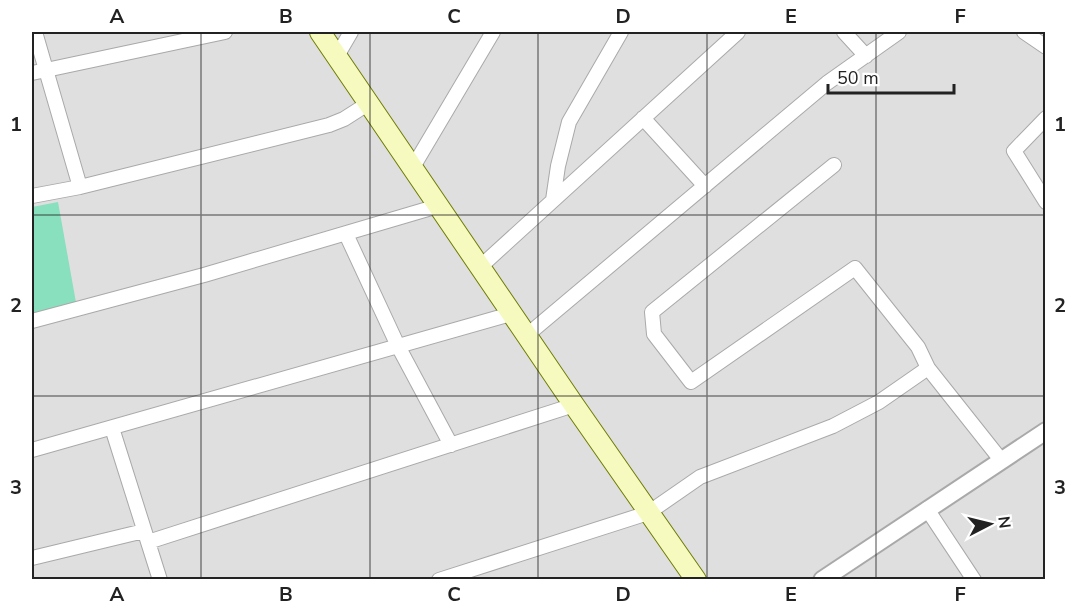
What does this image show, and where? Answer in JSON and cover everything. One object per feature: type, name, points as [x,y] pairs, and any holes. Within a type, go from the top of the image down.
[{"type":"main road","points":[[320,32],[526,336],[696,579]]},
{"type":"street","points":[[35,32],[38,72],[80,187]]},
{"type":"street","points":[[38,72],[225,32]]},
{"type":"street","points":[[337,56],[351,32]]},
{"type":"street","points":[[413,167],[493,32]]},
{"type":"street","points":[[553,200],[558,166],[569,123],[621,32]]},
{"type":"street","points":[[480,267],[738,32]]},
{"type":"street","points":[[844,32],[866,56]]},
{"type":"street","points":[[526,336],[827,83],[899,32]]},
{"type":"street","points":[[1024,32],[1046,47]]},
{"type":"street","points":[[32,196],[80,187],[329,125],[344,119],[369,103]]},
{"type":"street","points":[[643,118],[705,186]]},
{"type":"street","points":[[1046,118],[1014,152],[1046,202]]},
{"type":"street","points":[[834,165],[652,312],[654,334],[691,382],[855,268],[918,347],[928,368],[1001,460]]},
{"type":"street","points":[[32,321],[204,275],[438,206]]},
{"type":"street","points":[[346,234],[398,346],[451,445]]},
{"type":"street","points":[[32,450],[511,314]]},
{"type":"street","points":[[439,579],[460,576],[648,513],[700,477],[833,426],[879,402],[928,368]]},
{"type":"street","points":[[32,558],[146,536],[451,445],[574,405]]},
{"type":"street","points":[[112,428],[160,579]]},
{"type":"street","points":[[822,579],[1045,433]]},
{"type":"street","points":[[927,509],[974,579]]},
{"type":"shaded area","points":[[32,32],[1045,32],[1045,579],[32,579]]},
{"type":"green space","points":[[58,202],[77,308],[32,319],[32,207]]}]
